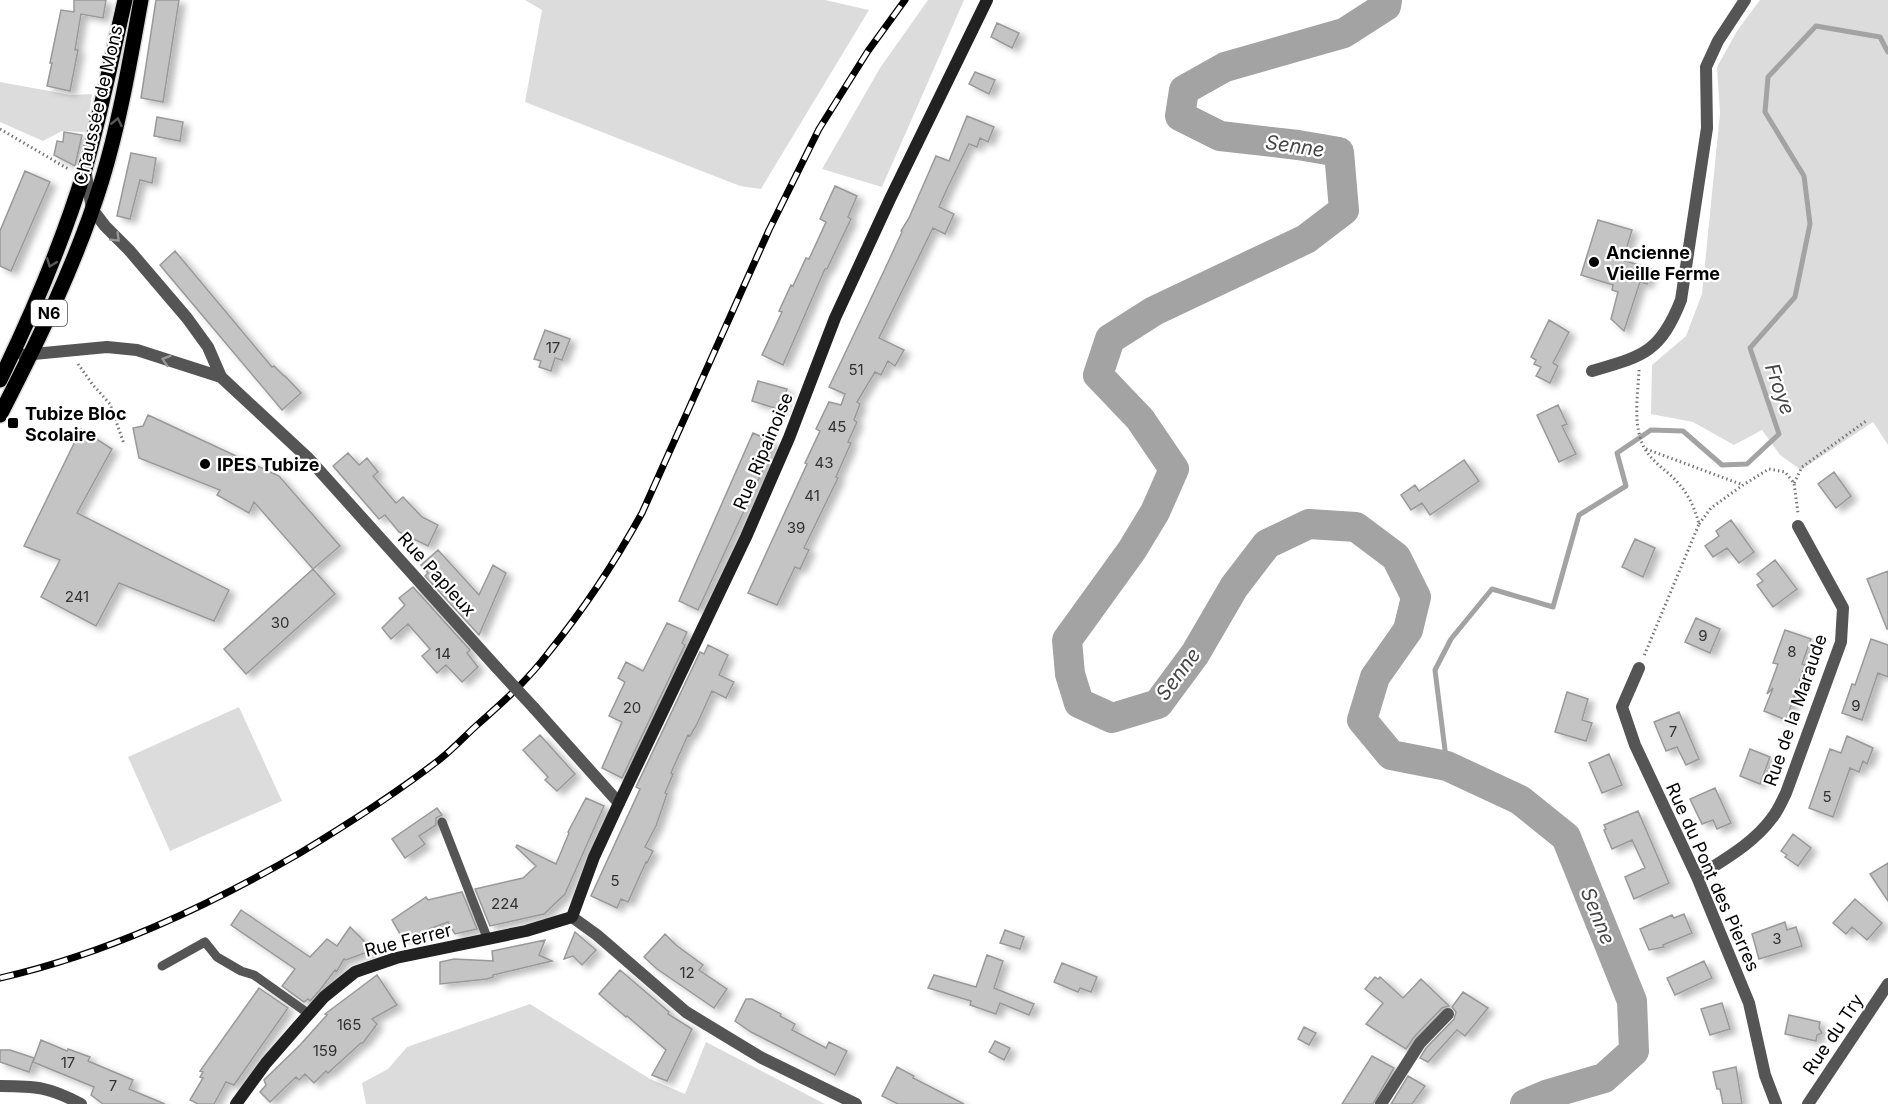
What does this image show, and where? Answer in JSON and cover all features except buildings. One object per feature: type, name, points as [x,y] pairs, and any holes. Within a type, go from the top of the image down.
[{"type":"main road","name":"Chaussée de Mons","points":[[0,380],[38,297],[83,172],[100,111],[125,0]]},
{"type":"main road","name":"Chaussée de Mons","points":[[0,415],[32,353],[92,209],[111,146],[141,0]]},
{"type":"street","name":"Rue Ripainoise","points":[[572,917],[594,857],[619,802],[746,537],[789,438],[835,318],[987,0]]},
{"type":"street","points":[[1592,370],[1640,356],[1656,343],[1672,323],[1681,300],[1707,128],[1706,67],[1718,41],[1745,0]]},
{"type":"street","name":"Rue Papleux","points":[[83,172],[92,209],[187,318],[208,347],[222,377],[309,459],[619,802]]},
{"type":"street","name":"Rue Papleux","points":[[11,357],[32,353],[107,347],[137,350],[222,377]]},
{"type":"street","name":"Rue de la Maraude","points":[[1697,877],[1739,850],[1774,816],[1786,793],[1840,642],[1844,608],[1798,526]]},
{"type":"street","name":"Rue du Pont des Pierres","points":[[1639,668],[1622,707],[1635,746],[1697,877],[1749,1003],[1765,1075],[1776,1104]]},
{"type":"street","points":[[572,917],[597,935],[686,1012],[762,1058],[856,1104]]},
{"type":"street","name":"Rue Ferrer","points":[[236,1104],[266,1063],[309,1014],[355,972],[396,958],[488,940],[572,917]]},
{"type":"street","name":"Rue du Try","points":[[1808,1104],[1888,984]]},
{"type":"street","points":[[1381,1104],[1420,1043],[1448,1014]]},
{"type":"street","points":[[0,1086],[34,1086],[60,1092],[81,1104]]},
{"type":"lane","points":[[442,822],[488,940]]},
{"type":"lane","points":[[162,966],[206,942],[217,957],[254,975],[309,1014]]},
{"type":"path","points":[[0,129],[83,172]]},
{"type":"path","points":[[73,351],[79,368],[110,404],[124,444]]},
{"type":"path","points":[[1640,356],[1637,421],[1645,449],[1679,483],[1694,507],[1700,524]]},
{"type":"path","points":[[1794,483],[1802,467],[1866,421]]},
{"type":"path","points":[[1645,449],[1743,485]]},
{"type":"path","points":[[1639,668],[1700,524],[1711,508],[1770,469],[1785,472],[1794,483],[1798,526]]},
{"type":"shaded area","points":[[525,0],[825,0],[869,10],[761,189],[740,186],[525,102],[542,10]]},
{"type":"shaded area","points":[[928,0],[964,0],[882,187],[822,169],[880,68]]},
{"type":"shaded area","points":[[1760,0],[1888,0],[1888,445],[1873,422],[1801,470],[1780,455],[1762,430],[1734,445],[1693,422],[1651,414],[1652,365],[1686,336],[1702,294],[1720,113],[1717,67],[1737,31]]},
{"type":"shaded area","points":[[0,82],[71,95],[92,94],[87,132],[62,131],[43,141],[0,122]]},
{"type":"shaded area","points":[[239,707],[282,801],[170,851],[128,757]]},
{"type":"shaded area","points":[[530,1004],[650,1079],[685,1094],[706,1042],[825,1104],[366,1104],[362,1083],[388,1069],[407,1047]]},
{"type":"waterway","name":"Senne","points":[[1387,0],[1386,6],[1344,33],[1225,67],[1184,90],[1180,116],[1220,136],[1339,152],[1344,210],[1306,239],[1154,311],[1110,339],[1098,375],[1140,419],[1174,469],[1155,512],[1132,550],[1067,640],[1070,674],[1079,703],[1112,718],[1158,704],[1195,654],[1234,587],[1267,544],[1309,524],[1356,527],[1396,557],[1416,597],[1408,630],[1375,677],[1362,720],[1391,755],[1447,766],[1520,800],[1566,837],[1632,1001],[1634,1051],[1604,1078],[1546,1095],[1525,1104]]},
{"type":"waterway","name":"Froye","points":[[1447,766],[1435,670],[1451,639],[1492,589],[1553,607],[1579,515],[1626,486],[1617,453],[1651,430],[1683,431],[1722,465],[1747,464],[1779,434],[1750,348],[1795,297],[1810,224],[1804,176],[1765,112],[1768,77],[1816,26],[1880,37],[1888,52]]},
{"type":"railway","points":[[0,978],[78,956],[154,927],[228,892],[300,853],[371,808],[439,760],[532,672],[587,602],[642,513],[769,230],[819,129],[868,51],[905,0]]},
{"type":"place","name":"Ancienne Vieille Ferme","points":[[1594,262]]},
{"type":"place","name":"Tubize Bloc Scolaire","points":[[13,423]]},
{"type":"place","name":"IPES Tubize","points":[[205,464]]}]
